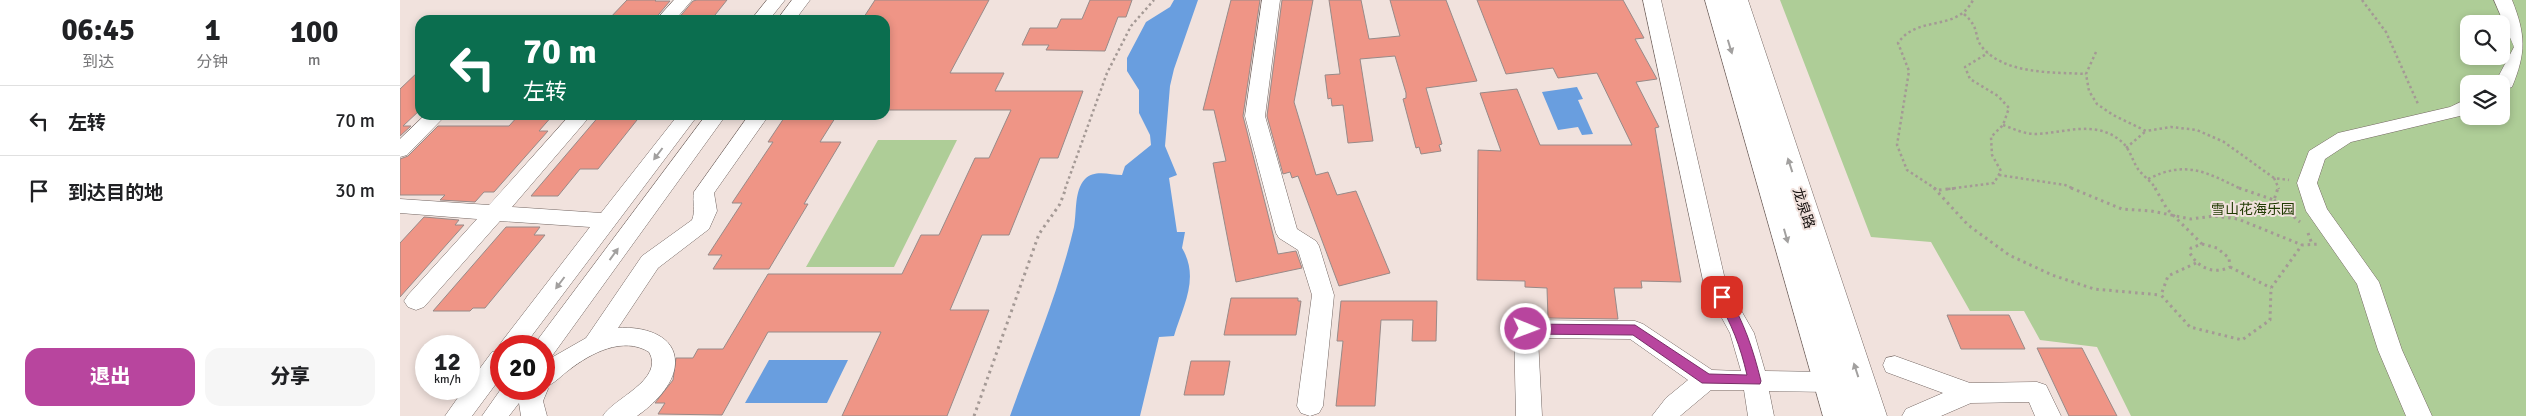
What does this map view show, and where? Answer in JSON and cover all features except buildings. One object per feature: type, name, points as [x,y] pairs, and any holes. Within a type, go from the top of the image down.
[{"type":"main road","name":"龙泉路","points":[[1716,0],[1839,416]]},
{"type":"main road","name":"龙泉路","points":[[1737,0],[1871,416]]},
{"type":"street","points":[[670,15],[683,0]]},
{"type":"street","points":[[764,15],[776,0]]},
{"type":"street","points":[[790,15],[801,0]]},
{"type":"street","points":[[1272,0],[1270,26],[1256,99],[1255,116],[1287,233],[1308,246],[1323,295],[1310,406]]},
{"type":"street","points":[[1652,0],[1715,285],[1737,321],[1751,361],[1761,416]]},
{"type":"street","points":[[2503,0],[2524,48],[2509,75]]},
{"type":"street","points":[[2420,416],[2390,350],[2368,282],[2317,211],[2307,184],[2316,156],[2345,137],[2460,109]]},
{"type":"street","points":[[400,150],[431,120]]},
{"type":"street","points":[[416,301],[577,120]]},
{"type":"street","points":[[519,335],[684,120]]},
{"type":"street","points":[[555,335],[712,120]]},
{"type":"street","points":[[595,343],[650,262],[701,224],[706,211],[703,200],[704,192],[754,120]]},
{"type":"street","points":[[400,206],[607,221]]},
{"type":"street","points":[[1529,416],[1526,329],[1635,330],[1707,380]]},
{"type":"street","points":[[555,367],[565,358],[595,343],[626,337],[639,338],[657,346],[662,353],[663,366],[656,382],[635,404],[616,416]]},
{"type":"street","points":[[1895,365],[1969,393],[2037,392],[2048,416]]},
{"type":"street","points":[[458,416],[490,374]]},
{"type":"street","points":[[1665,416],[1672,406],[1686,393],[1707,380],[1830,382]]},
{"type":"street","points":[[1915,416],[1969,393]]},
{"type":"street","points":[[495,416],[507,400]]},
{"type":"street","points":[[531,400],[534,416]]},
{"type":"path","points":[[974,416],[1040,234],[1060,204],[1107,73],[1115,62],[1134,22],[1150,8],[1154,0]]},
{"type":"path","points":[[1973,0],[1970,9],[1959,18],[1907,31],[1898,43],[1909,71],[1897,145],[1907,170],[1938,190],[1968,225],[2009,255],[2052,275],[2094,289],[2161,295],[2190,327],[2242,340],[2270,320],[2271,288],[2302,245]]},
{"type":"path","points":[[2362,0],[2386,32],[2425,119]]},
{"type":"path","points":[[1964,14],[1976,26],[1978,39],[1988,52],[1997,59],[2015,66],[2086,74]]},
{"type":"path","points":[[1938,190],[1994,183],[2001,171],[1992,155],[1991,137],[2003,124],[2009,108],[1998,96],[1970,79],[1965,67],[1988,52]]},
{"type":"path","points":[[2096,52],[2086,74],[2089,91],[2098,104],[2113,115],[2146,131]]},
{"type":"path","points":[[2003,124],[2024,133],[2037,134],[2071,128],[2097,130],[2110,135],[2126,148],[2138,169],[2148,179],[2174,215],[2202,244],[2224,253],[2231,263],[2230,267]]},
{"type":"path","points":[[2126,148],[2146,131],[2171,127],[2197,130],[2224,142],[2274,178],[2307,184]]},
{"type":"path","points":[[2148,179],[2176,168],[2204,172],[2252,195],[2274,200],[2293,214],[2302,225]]},
{"type":"path","points":[[1999,175],[2050,181],[2080,190],[2122,209],[2192,219],[2214,216],[2238,220],[2302,245],[2342,244]]},
{"type":"path","points":[[2274,178],[2278,190],[2274,200]]},
{"type":"path","points":[[2307,230],[2312,244]]},
{"type":"path","points":[[2202,244],[2191,248],[2190,253],[2196,263],[2219,271],[2230,267],[2271,288]]},
{"type":"path","points":[[2161,295],[2168,276],[2196,263]]},
{"type":"green space","name":"雪山花海乐园","points":[[1780,0],[2526,0],[2526,416],[2131,416],[2097,347],[2040,340],[2024,311],[1970,311],[1931,242],[1871,237]]},
{"type":"green space","points":[[878,140],[957,140],[894,267],[806,267]]},
{"type":"water","points":[[1174,0],[1198,0],[1170,86],[1165,146],[1177,175],[1169,178],[1177,232],[1185,232],[1182,248],[1190,270],[1188,292],[1174,336],[1159,337],[1140,416],[1010,416],[1061,275],[1074,227],[1077,195],[1081,184],[1093,174],[1122,175],[1125,166],[1151,145],[1150,135],[1139,113],[1139,90],[1127,71],[1127,58],[1146,22],[1170,7]]},
{"type":"water","points":[[1577,87],[1583,99],[1578,100],[1593,134],[1582,135],[1578,127],[1558,130],[1542,92]]},
{"type":"water","points":[[769,360],[848,360],[827,403],[745,403]]},
{"type":"route","points":[[1526,329],[1635,330],[1660,345],[1707,380],[1755,381],[1745,341],[1737,321],[1722,297]]}]
